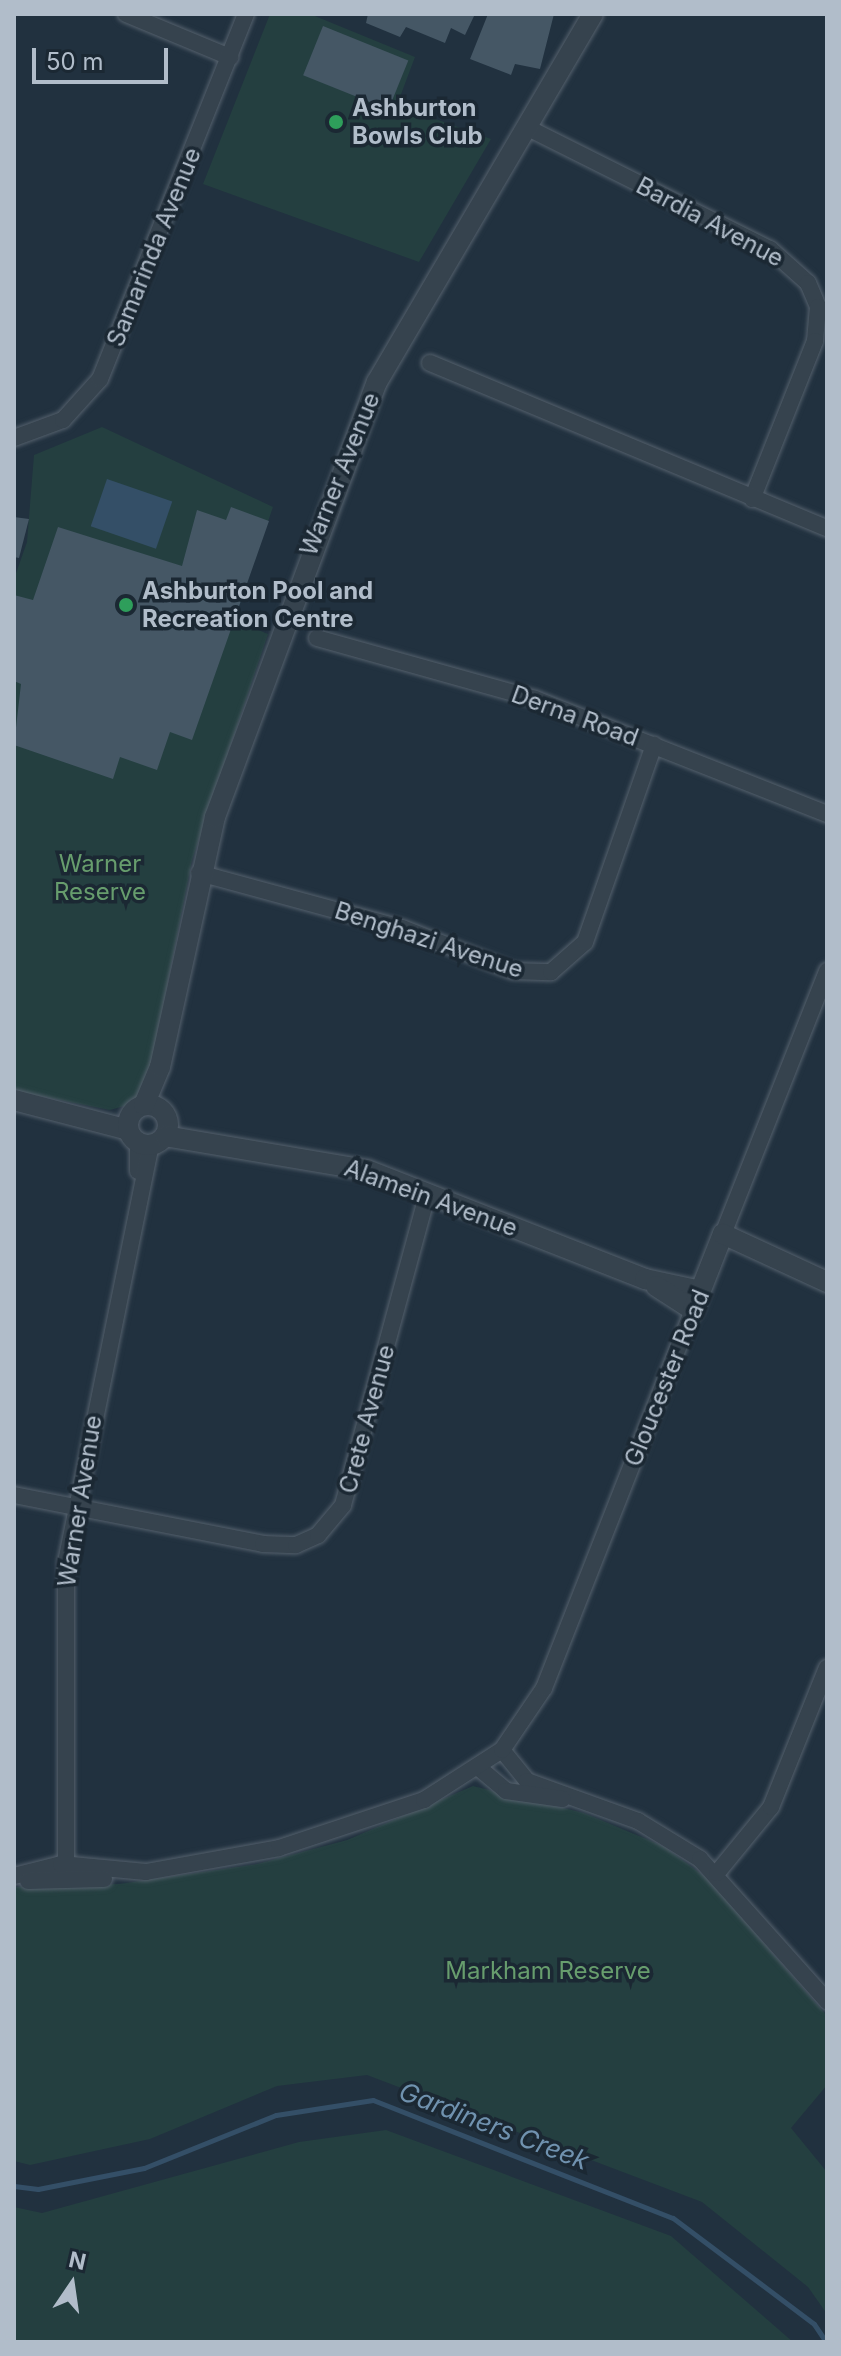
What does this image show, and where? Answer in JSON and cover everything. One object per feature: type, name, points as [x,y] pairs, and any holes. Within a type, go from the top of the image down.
[{"type":"street","points":[[126,14],[230,57]]},
{"type":"street","name":"Samarinda Avenue","points":[[14,438],[63,420],[100,379],[246,14]]},
{"type":"street","name":"Warner Avenue","points":[[66,1869],[64,1596],[75,1507],[199,873],[280,629],[377,382],[530,129],[593,14]]},
{"type":"street","name":"Bardia Avenue","points":[[530,129],[770,249],[808,283],[817,331],[752,499]]},
{"type":"street","points":[[430,363],[827,528]]},
{"type":"street","name":"Derna Road","points":[[317,638],[514,692],[827,814]]},
{"type":"street","name":"Benghazi Avenue","points":[[199,873],[402,928],[513,971],[551,972],[585,942],[654,745]]},
{"type":"street","name":"Gloucester Road","points":[[14,1876],[66,1869],[125,1873],[344,1830],[424,1800],[479,1768],[502,1750],[544,1688],[827,971]]},
{"type":"street","name":"Alamein Avenue","points":[[14,1100],[367,1170],[697,1300]]},
{"type":"street","name":"Crete Avenue","points":[[14,1495],[282,1546],[329,1527],[343,1505],[428,1193]]},
{"type":"street","points":[[721,1241],[827,1282]]},
{"type":"street","points":[[717,1873],[771,1807],[827,1668]]},
{"type":"street","points":[[502,1750],[527,1781],[638,1821],[717,1873],[827,2001]]},
{"type":"street","points":[[479,1768],[506,1791],[571,1799]]},
{"type":"green space","name":"Ashburton Bowls Club","points":[[270,14],[310,14],[415,57],[397,105],[491,139],[419,262],[203,184]]},
{"type":"green space","name":"Warner Reserve","points":[[102,427],[273,507],[234,620],[268,634],[192,860],[149,1077],[135,1103],[110,1110],[14,1091],[14,579],[27,542],[34,455]]},
{"type":"green space","name":"Markham Reserve","points":[[473,1786],[584,1813],[663,1846],[707,1878],[827,2016],[827,2085],[791,2128],[827,2172],[827,2314],[808,2287],[702,2202],[367,2075],[277,2086],[150,2139],[30,2165],[14,2161],[14,1887],[119,1884],[257,1864],[347,1840]]},
{"type":"green space","points":[[386,2130],[671,2236],[793,2342],[14,2342],[14,2207],[42,2213],[299,2142]]},
{"type":"water","points":[[107,479],[172,501],[156,549],[91,526]]},
{"type":"building","points":[[368,14],[475,14],[465,35],[451,28],[445,43],[406,27],[400,37],[366,23]]},
{"type":"building","points":[[488,14],[554,14],[540,69],[515,64],[511,75],[470,59]]},
{"type":"building","points":[[323,26],[408,60],[388,110],[303,75]]},
{"type":"building","name":"Ashburton Pool and Recreation Centre","points":[[231,507],[269,521],[192,740],[170,732],[157,770],[120,757],[113,779],[14,745],[21,684],[14,681],[14,595],[33,600],[58,527],[182,566],[197,510],[226,520]]},
{"type":"building","points":[[14,517],[29,519],[19,558],[14,557]]},
{"type":"waterway","name":"Gardiners Creek","points":[[14,2186],[38,2189],[144,2168],[276,2115],[373,2100],[673,2218],[814,2324],[826,2342]]},
{"type":"place","name":"Ashburton Bowls Club","points":[[336,122]]},
{"type":"place","name":"Ashburton Pool and Recreation Centre","points":[[126,605]]}]
